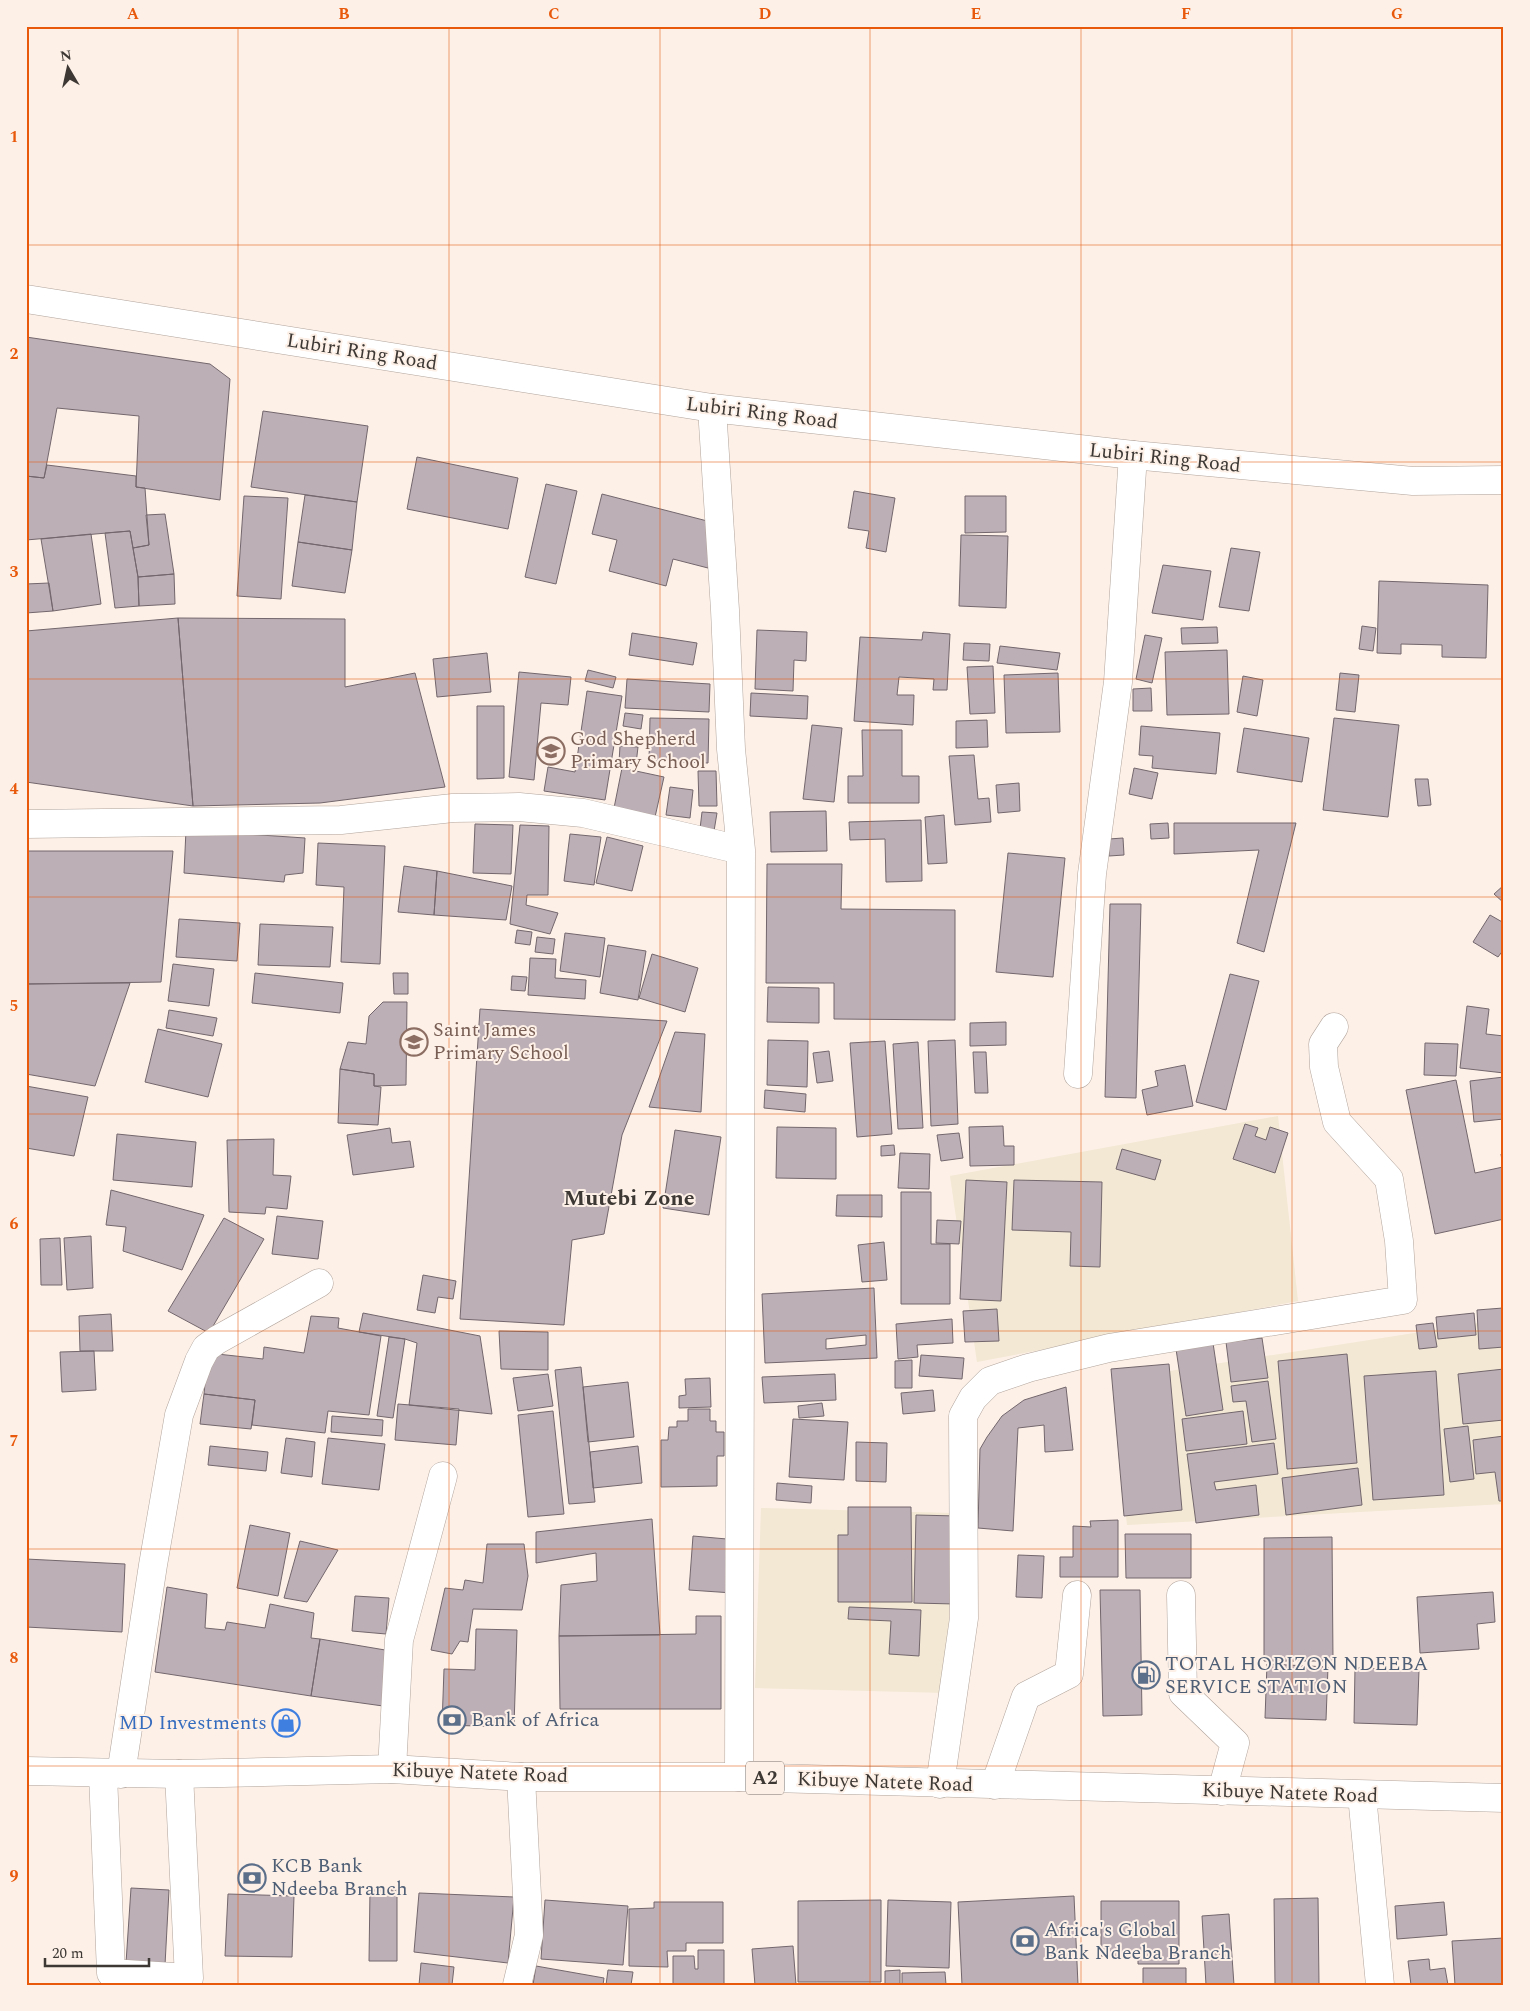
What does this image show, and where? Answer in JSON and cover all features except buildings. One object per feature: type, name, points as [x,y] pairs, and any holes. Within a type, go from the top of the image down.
[{"type":"street","name":"Lubiri Ring Road","points":[[26,299],[712,408],[1133,455],[1413,481],[1504,480]]},
{"type":"street","points":[[712,408],[725,610],[731,749],[741,850],[739,1777]]},
{"type":"street","points":[[1078,1074],[1092,874],[1118,682],[1133,455]]},
{"type":"street","points":[[26,824],[341,820],[453,808],[519,807],[583,813],[741,850]]},
{"type":"street","points":[[940,1784],[964,1618],[963,1416],[973,1398],[990,1381],[1028,1368],[1109,1348],[1403,1300],[1399,1241],[1389,1179],[1337,1122],[1324,1067],[1323,1044],[1334,1027]]},
{"type":"street","points":[[179,1774],[189,1978],[111,1973],[112,1774],[153,1565],[179,1415],[199,1361],[206,1348],[319,1283]]},
{"type":"street","points":[[392,1769],[399,1640],[443,1476]]},
{"type":"street","points":[[995,1785],[1026,1696],[1069,1674],[1077,1595]]},
{"type":"street","points":[[1181,1596],[1183,1693],[1235,1743],[1222,1791]]},
{"type":"street","name":"Kibuye Natete Road","points":[[26,1771],[179,1774],[392,1769],[521,1777],[739,1777],[1504,1798]]},
{"type":"street","points":[[517,1985],[529,1935],[521,1777]]},
{"type":"street","points":[[1362,1795],[1380,1985]]},
{"type":"shaded area","points":[[1278,1116],[1298,1301],[977,1362],[950,1176]]},
{"type":"shaded area","points":[[1504,1319],[1504,1504],[1127,1525],[1112,1380]]},
{"type":"shaded area","points":[[761,1508],[952,1513],[947,1693],[755,1688]]},
{"type":"place","name":"God Shepherd Primary School","points":[[551,751]]},
{"type":"place","name":"Saint James Primary School","points":[[414,1042]]},
{"type":"place","name":"TOTAL HORIZON NDEEBA SERVICE STATION","points":[[1146,1675]]},
{"type":"place","name":"Bank of Africa","points":[[452,1720]]},
{"type":"place","name":"MD Investments","points":[[286,1723]]},
{"type":"place","name":"KCB Bank Ndeeba Branch","points":[[252,1878]]},
{"type":"place","name":"Africa's Global Bank Ndeeba Branch","points":[[1025,1941]]},
{"type":"district","name":"Mutebi Zone","points":[[629,1198]]}]
